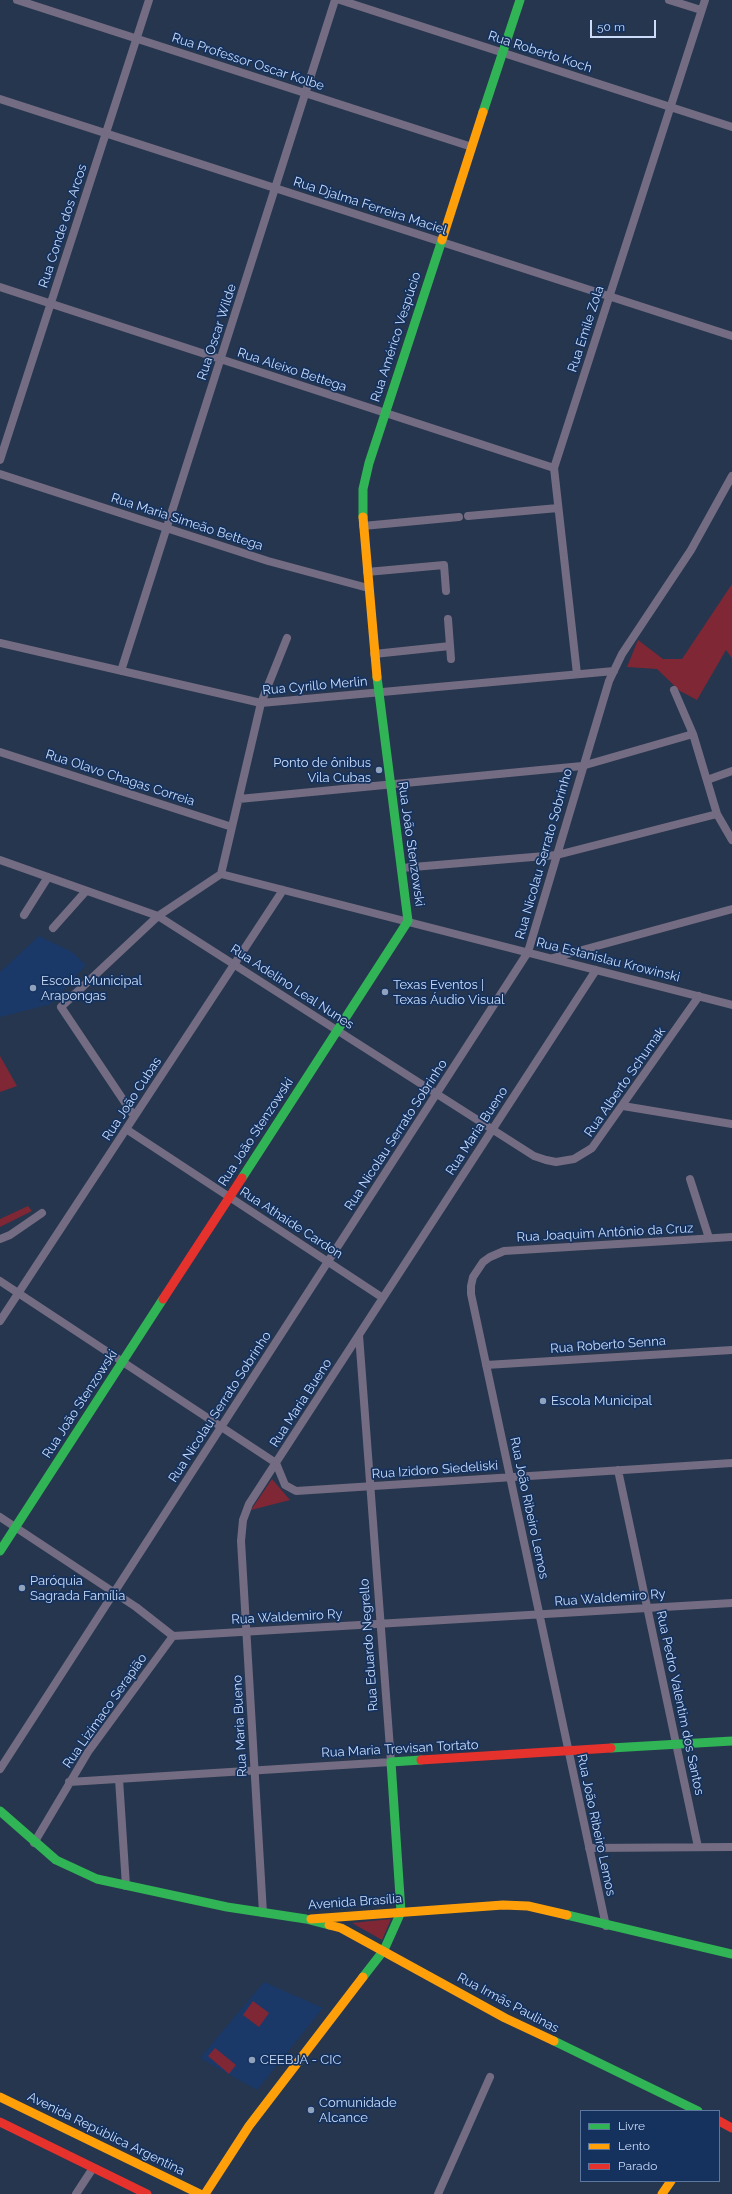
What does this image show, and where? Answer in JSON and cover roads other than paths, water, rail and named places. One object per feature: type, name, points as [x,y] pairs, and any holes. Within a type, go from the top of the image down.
[{"type":"street","name":"Rua Professor Oscar Kolbe","points":[[17,0],[472,147]]},
{"type":"street","name":"Rua Conde dos Arcos","points":[[0,460],[149,0]]},
{"type":"street","name":"Rua Oscar Wilde","points":[[121,671],[335,0]]},
{"type":"street","name":"Rua Roberto Koch","points":[[340,0],[732,127]]},
{"type":"street","name":"Rua Américo Vespúcio","points":[[378,692],[363,526],[362,500],[365,476],[520,0]]},
{"type":"street","points":[[669,0],[701,10]]},
{"type":"street","name":"Rua Emile Zola","points":[[577,674],[554,468],[705,0]]},
{"type":"street","name":"Rua Djalma Ferreira Maciel","points":[[0,99],[732,336]]},
{"type":"street","name":"Rua Aleixo Bettega","points":[[0,287],[554,468]]},
{"type":"street","name":"Rua Maria Simeão Bettega","points":[[0,474],[268,561],[368,588]]},
{"type":"street","name":"Rua Nicolau Serrato Sobrinho","points":[[0,1769],[528,952],[582,766],[603,699],[614,670],[622,654],[687,556],[732,476]]},
{"type":"street","points":[[468,516],[558,508]]},
{"type":"street","points":[[363,526],[459,517]]},
{"type":"street","points":[[367,572],[444,565],[446,591]]},
{"type":"street","points":[[448,619],[451,659]]},
{"type":"street","points":[[134,1116],[62,1007],[158,916],[222,874],[261,704],[286,638]]},
{"type":"street","name":"Rua Cyrillo Merlin","points":[[0,643],[261,704],[614,670]]},
{"type":"street","points":[[374,654],[450,646]]},
{"type":"street","points":[[674,690],[693,734],[718,814],[732,840]]},
{"type":"street","name":"Rua João Stenzowski","points":[[0,1551],[408,922],[378,692]]},
{"type":"street","points":[[239,799],[582,766],[693,734]]},
{"type":"street","name":"Rua Olavo Chagas Correia","points":[[0,752],[232,827]]},
{"type":"street","points":[[707,780],[732,771]]},
{"type":"street","points":[[401,868],[557,855],[718,814]]},
{"type":"street","name":"Rua Adelino Leal Nunes","points":[[0,860],[158,916],[534,1156],[556,1162]]},
{"type":"street","name":"Rua Estanislau Krowinski","points":[[222,874],[732,1005]]},
{"type":"street","points":[[24,914],[48,877]]},
{"type":"street","points":[[53,928],[86,890]]},
{"type":"street","name":"Rua João Cubas","points":[[0,1321],[283,890]]},
{"type":"street","points":[[552,958],[732,909]]},
{"type":"street","name":"Rua Maria Bueno","points":[[263,1913],[241,1541],[243,1520],[250,1504],[276,1463],[596,970]]},
{"type":"street","name":"Rua Alberto Schumak","points":[[556,1162],[574,1159],[592,1148],[699,996]]},
{"type":"street","points":[[623,1106],[732,1124]]},
{"type":"street","name":"Rua Athaíde Cardon","points":[[126,1129],[383,1298]]},
{"type":"street","points":[[690,1179],[709,1238]]},
{"type":"street","points":[[0,1239],[10,1235],[42,1213]]},
{"type":"street","name":"Rua Joaquim Antônio da Cruz","points":[[483,1262],[497,1253],[512,1250],[732,1237]]},
{"type":"street","name":"Rua João Ribeiro Lemos","points":[[483,1262],[473,1277],[471,1294],[606,1926]]},
{"type":"street","points":[[0,1281],[276,1463]]},
{"type":"street","name":"Rua Eduardo Negrello","points":[[204,2194],[248,2126],[384,1950],[401,1912],[359,1335]]},
{"type":"street","name":"Rua Roberto Senna","points":[[486,1365],[732,1350]]},
{"type":"street","name":"Rua Izidoro Siedeliski","points":[[276,1463],[285,1485],[296,1491],[732,1463]]},
{"type":"street","name":"Rua Pedro Valentim dos Santos","points":[[618,1470],[698,1847]]},
{"type":"street","points":[[0,1517],[114,1592],[173,1636]]},
{"type":"street","name":"Rua Waldemiro Ry","points":[[173,1636],[732,1603]]},
{"type":"street","name":"Rua Lizímaco Serapião","points":[[34,1843],[88,1752],[173,1636]]},
{"type":"street","name":"Rua Maria Trevisan Tortato","points":[[69,1782],[732,1742]]},
{"type":"street","points":[[119,1779],[126,1886]]},
{"type":"street","name":"Avenida Brasília","points":[[0,1811],[34,1843],[56,1860],[97,1879],[263,1913],[306,1919],[503,1905],[528,1906],[606,1926],[732,1954]]},
{"type":"street","points":[[589,1848],[732,1847]]},
{"type":"street","name":"Rua Irmãs Paulinas","points":[[306,1919],[341,1928],[384,1950],[532,2032],[696,2110]]},
{"type":"street","points":[[438,2194],[490,2077]]},
{"type":"street","name":"Avenida República Argentina","points":[[0,2097],[200,2194]]},
{"type":"street","points":[[0,2122],[147,2194]]},
{"type":"street","points":[[720,2122],[732,2128]]},
{"type":"street","points":[[76,2194],[93,2168]]},
{"type":"street","points":[[662,2194],[670,2182]]},
{"type":"place","name":"Ponto de ônibus Vila Cubas","points":[[379,770]]},
{"type":"place","name":"Escola Municipal Arapongas","points":[[33,988]]},
{"type":"place","name":"Texas Eventos | Texas Áudio Visual","points":[[385,992]]},
{"type":"place","name":"Escola Municipal","points":[[543,1401]]},
{"type":"place","name":"Paróquia Sagrada Família","points":[[22,1588]]},
{"type":"place","name":"CEEBJA - CIC","points":[[252,2060]]},
{"type":"place","name":"Comunidade Alcance","points":[[311,2110]]}]
